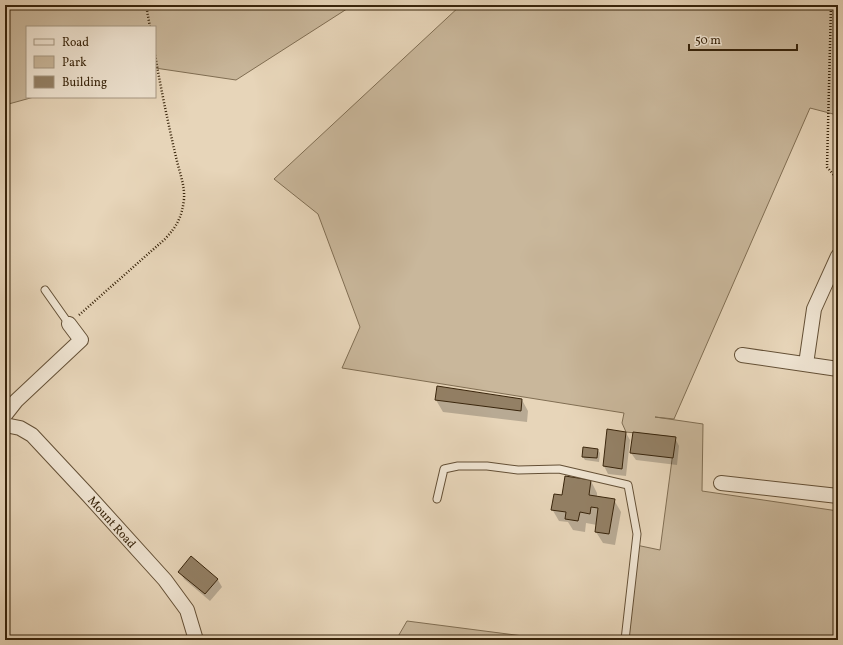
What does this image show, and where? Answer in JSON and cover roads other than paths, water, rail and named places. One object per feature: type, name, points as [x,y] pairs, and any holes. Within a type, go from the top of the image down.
[{"type":"street","points":[[806,364],[814,309],[838,256]]},
{"type":"street","points":[[5,415],[16,401],[81,340],[70,324]]},
{"type":"street","points":[[742,355],[838,369]]},
{"type":"street","name":"Mount Road","points":[[5,425],[20,428],[32,435],[165,580],[187,610],[196,640]]},
{"type":"street","points":[[721,483],[838,496]]},
{"type":"lane","points":[[45,290],[70,324]]},
{"type":"lane","points":[[436,499],[444,469],[458,466],[488,466],[518,470],[559,470],[628,485],[637,534],[625,640]]}]
